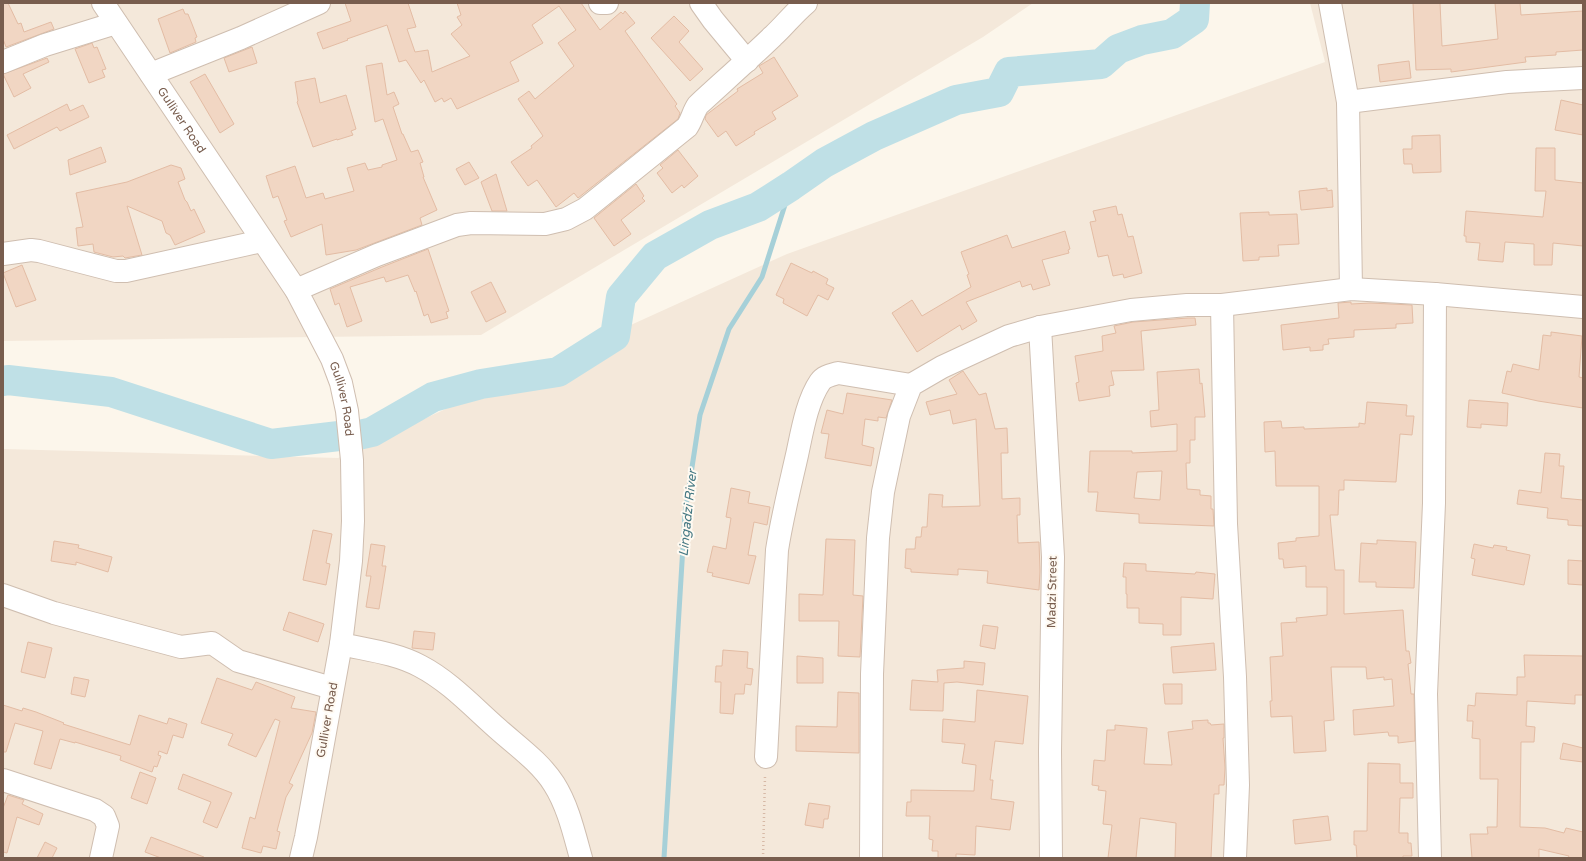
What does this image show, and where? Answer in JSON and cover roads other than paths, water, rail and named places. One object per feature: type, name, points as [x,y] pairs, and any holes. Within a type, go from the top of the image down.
[{"type":"street","name":"Gulliver Road","points":[[103,3],[296,290],[332,359],[347,411],[352,460],[353,521],[351,561],[341,644],[301,858]]},
{"type":"street","points":[[150,74],[241,38],[319,3]]},
{"type":"street","points":[[600,3],[608,3]]},
{"type":"street","points":[[701,3],[747,61]]},
{"type":"street","points":[[296,290],[370,258],[457,225],[471,223],[545,224],[566,219],[585,209],[687,127],[692,119],[693,112],[698,105],[747,61],[778,31],[790,17],[806,3]]},
{"type":"street","points":[[1330,3],[1337,34],[1348,102],[1351,288]]},
{"type":"street","points":[[3,62],[44,45],[116,23]]},
{"type":"street","points":[[1348,102],[1507,82],[1583,78]]},
{"type":"street","points":[[3,254],[31,250],[39,251],[116,271],[126,271],[262,240]]},
{"type":"street","points":[[871,858],[872,674],[878,538],[883,492],[899,416],[911,385],[942,367],[1009,336],[1040,327],[1131,310],[1187,305],[1222,304],[1351,288],[1583,307]]},
{"type":"street","points":[[1430,858],[1426,694],[1434,504],[1435,294]]},
{"type":"street","points":[[1222,304],[1226,524],[1235,677],[1238,786],[1235,858]]},
{"type":"street","name":"Madzi Street","points":[[1040,327],[1053,557],[1050,751],[1051,858]]},
{"type":"street","points":[[766,757],[777,550],[780,527],[804,422],[814,392],[821,380],[828,375],[838,373],[911,385]]},
{"type":"street","points":[[3,595],[54,613],[181,647],[212,643],[238,661],[332,688]]},
{"type":"street","points":[[341,644],[398,657],[420,666],[454,690],[532,759],[554,784],[562,798],[582,858]]},
{"type":"street","points":[[3,780],[95,810],[104,816],[108,826],[101,858]]},
{"type":"waterway","points":[[359,435],[372,432],[433,397],[481,384],[558,372],[615,336],[621,297],[655,256],[710,225],[758,207],[824,163],[874,136],[956,100],[999,92],[1009,72],[1101,64],[1118,49],[1142,40],[1172,34],[1194,19],[1195,3]]},
{"type":"waterway","name":"Lingadzi River","points":[[664,858],[685,513],[700,415],[729,329],[762,277],[791,186]]},
{"type":"waterway","points":[[3,381],[8,380],[111,392],[271,444],[339,436]]}]
